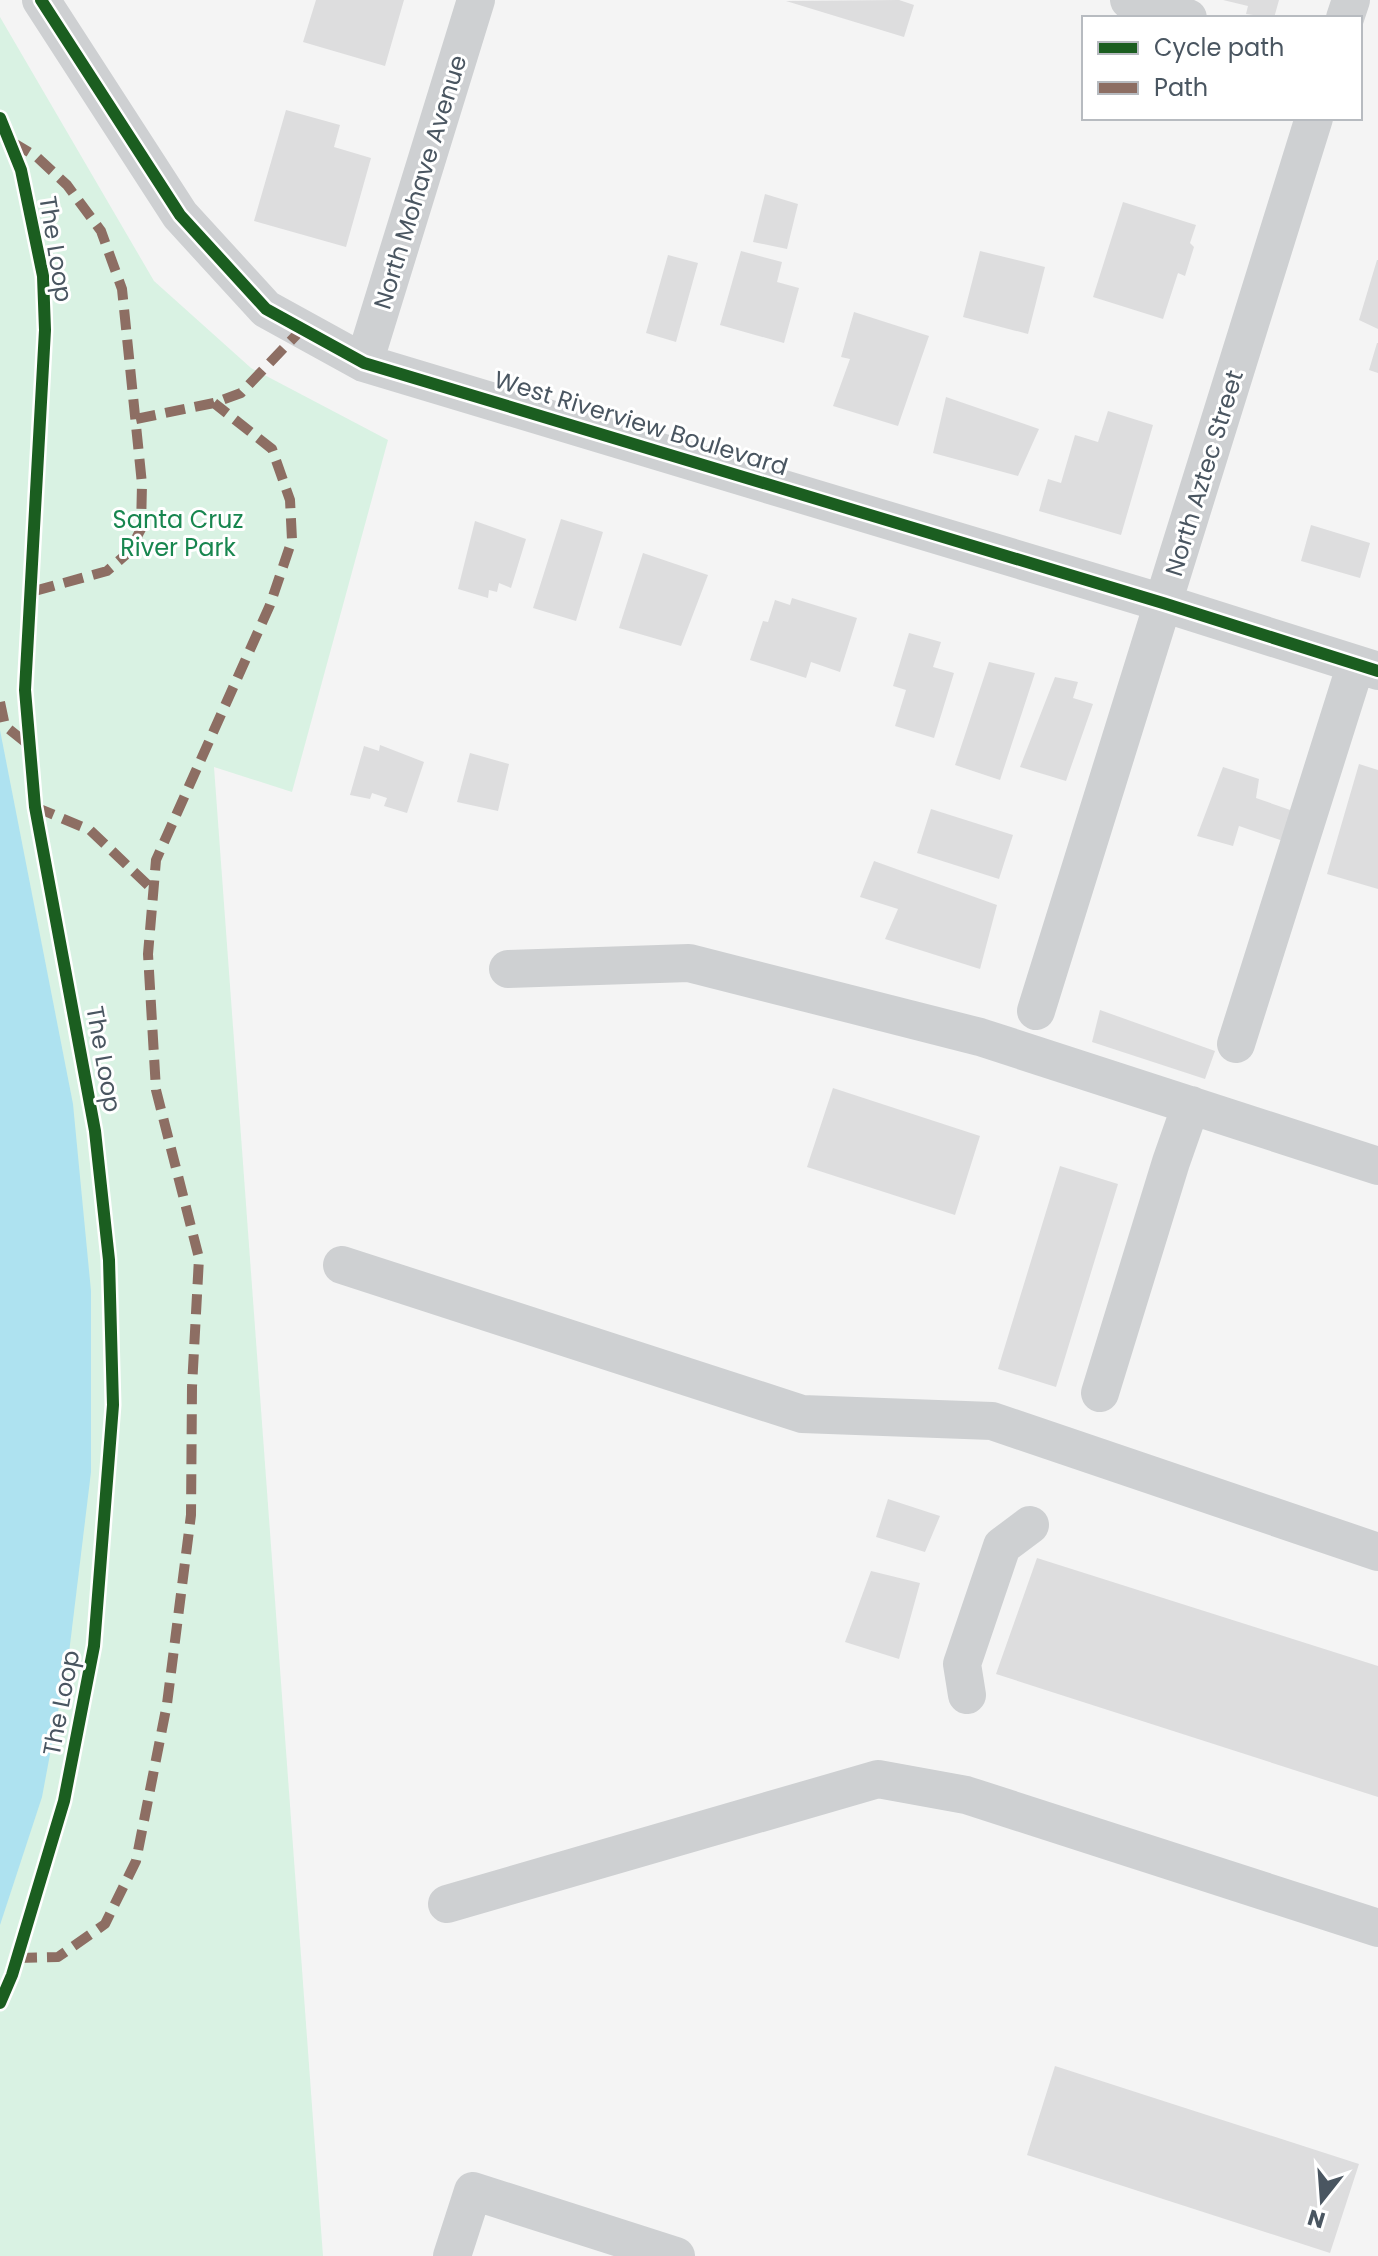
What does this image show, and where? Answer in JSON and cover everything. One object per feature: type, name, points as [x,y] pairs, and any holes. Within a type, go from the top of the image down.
[{"type":"street","name":"West Riverview Boulevard","points":[[41,0],[180,215],[266,309],[364,363],[1367,667]]},
{"type":"street","name":"North Mohave Avenue","points":[[364,363],[476,0]]},
{"type":"street","points":[[1129,0],[1181,16]]},
{"type":"street","name":"North Aztec Street","points":[[1036,1011],[1313,120]]},
{"type":"street","points":[[1236,1044],[1367,667]]},
{"type":"street","points":[[508,969],[689,963],[980,1037],[1378,1166]]},
{"type":"street","points":[[1100,1393],[1191,1105]]},
{"type":"street","points":[[342,1265],[802,1414],[992,1421],[1378,1552]]},
{"type":"street","points":[[967,1695],[962,1664],[1002,1546],[1030,1525]]},
{"type":"street","points":[[447,1904],[878,1779],[966,1795],[1378,1928]]},
{"type":"street","points":[[452,2256],[473,2191],[676,2256]]},
{"type":"green space","name":"Santa Cruz River Park","points":[[0,17],[154,281],[251,368],[388,440],[292,792],[214,767],[323,2256],[0,2256]]},
{"type":"water","points":[[0,730],[73,1104],[91,1291],[91,1472],[69,1653],[42,1797],[0,1925]]},
{"type":"building","points":[[316,0],[404,0],[385,66],[303,42]]},
{"type":"building","points":[[899,0],[914,5],[904,37],[786,1]]},
{"type":"building","points":[[1223,0],[1279,0],[1275,16],[1246,14],[1248,6]]},
{"type":"building","points":[[286,110],[340,125],[334,147],[371,158],[346,247],[254,221]]},
{"type":"building","points":[[765,194],[798,204],[787,249],[753,242]]},
{"type":"building","points":[[1123,202],[1196,225],[1190,243],[1194,247],[1185,276],[1178,273],[1163,319],[1093,297]]},
{"type":"building","points":[[741,251],[782,262],[777,282],[799,288],[784,343],[720,325]]},
{"type":"building","points":[[980,251],[1045,267],[1028,334],[963,317]]},
{"type":"building","points":[[668,255],[698,263],[676,342],[646,333]]},
{"type":"building","points":[[1378,260],[1378,329],[1359,320]]},
{"type":"building","points":[[854,312],[929,336],[898,426],[833,406],[850,359],[841,357]]},
{"type":"building","points":[[1378,343],[1378,373],[1369,370]]},
{"type":"building","points":[[946,397],[1039,429],[1018,476],[933,453]]},
{"type":"building","points":[[1108,411],[1153,425],[1121,535],[1039,511],[1048,479],[1061,483],[1075,435],[1098,442]]},
{"type":"building","points":[[561,519],[603,532],[576,621],[533,608]]},
{"type":"building","points":[[475,521],[526,539],[511,588],[499,583],[497,592],[489,590],[488,598],[458,589]]},
{"type":"building","points":[[1311,525],[1370,543],[1360,578],[1301,561]]},
{"type":"building","points":[[643,553],[708,575],[681,646],[619,628]]},
{"type":"building","points":[[792,598],[857,618],[840,672],[811,662],[806,678],[750,660],[763,621],[768,622],[775,600],[790,605]]},
{"type":"building","points":[[909,633],[941,642],[933,667],[954,673],[934,738],[895,726],[906,690],[893,686]]},
{"type":"building","points":[[989,662],[1035,673],[1000,780],[955,765]]},
{"type":"building","points":[[1055,677],[1078,682],[1073,698],[1093,704],[1066,781],[1020,767]]},
{"type":"building","points":[[380,745],[424,762],[407,813],[384,806],[387,798],[372,793],[370,799],[350,795],[364,746],[379,751]]},
{"type":"building","points":[[470,753],[509,764],[498,811],[457,802]]},
{"type":"building","points":[[1359,764],[1378,770],[1378,889],[1327,874]]},
{"type":"building","points":[[1223,767],[1259,779],[1256,798],[1296,812],[1286,842],[1239,826],[1233,846],[1197,836]]},
{"type":"building","points":[[931,809],[1013,835],[999,879],[917,853]]},
{"type":"building","points":[[874,861],[997,905],[980,969],[885,939],[898,909],[860,897]]},
{"type":"building","points":[[1100,1010],[1215,1051],[1205,1079],[1092,1042]]},
{"type":"building","points":[[833,1088],[980,1136],[955,1215],[807,1167]]},
{"type":"building","points":[[1060,1166],[1118,1184],[1056,1387],[998,1369]]},
{"type":"building","points":[[888,1499],[940,1516],[925,1552],[876,1537]]},
{"type":"building","points":[[1037,1558],[1378,1666],[1378,1797],[996,1674]]},
{"type":"building","points":[[871,1571],[920,1583],[899,1659],[845,1642]]},
{"type":"building","points":[[1055,2066],[1359,2164],[1330,2253],[1027,2155]]},
{"type":"marked path","points":[[12,142],[37,157],[67,185],[101,231],[122,289],[142,484],[141,529],[129,552],[107,571],[31,592]]},
{"type":"marked path","points":[[136,419],[214,403],[241,393],[302,329]]},
{"type":"marked path","points":[[17,1958],[58,1957],[105,1924],[136,1861],[167,1704],[191,1515],[192,1387],[199,1258],[156,1090],[148,954],[156,860],[270,605],[292,540],[290,500],[272,449],[214,403]]},
{"type":"marked path","points":[[0,702],[5,726],[30,746]]},
{"type":"marked path","points":[[35,807],[90,830],[153,890]]},
{"type":"cycle path","points":[[41,0],[180,215],[266,309],[364,363],[1163,603],[1378,671]]},
{"type":"cycle path","name":"The Loop","points":[[0,118],[21,170],[43,276],[45,330],[25,690],[35,807],[95,1131],[109,1260],[113,1405],[94,1646],[64,1801],[12,1975],[0,2003]]}]
